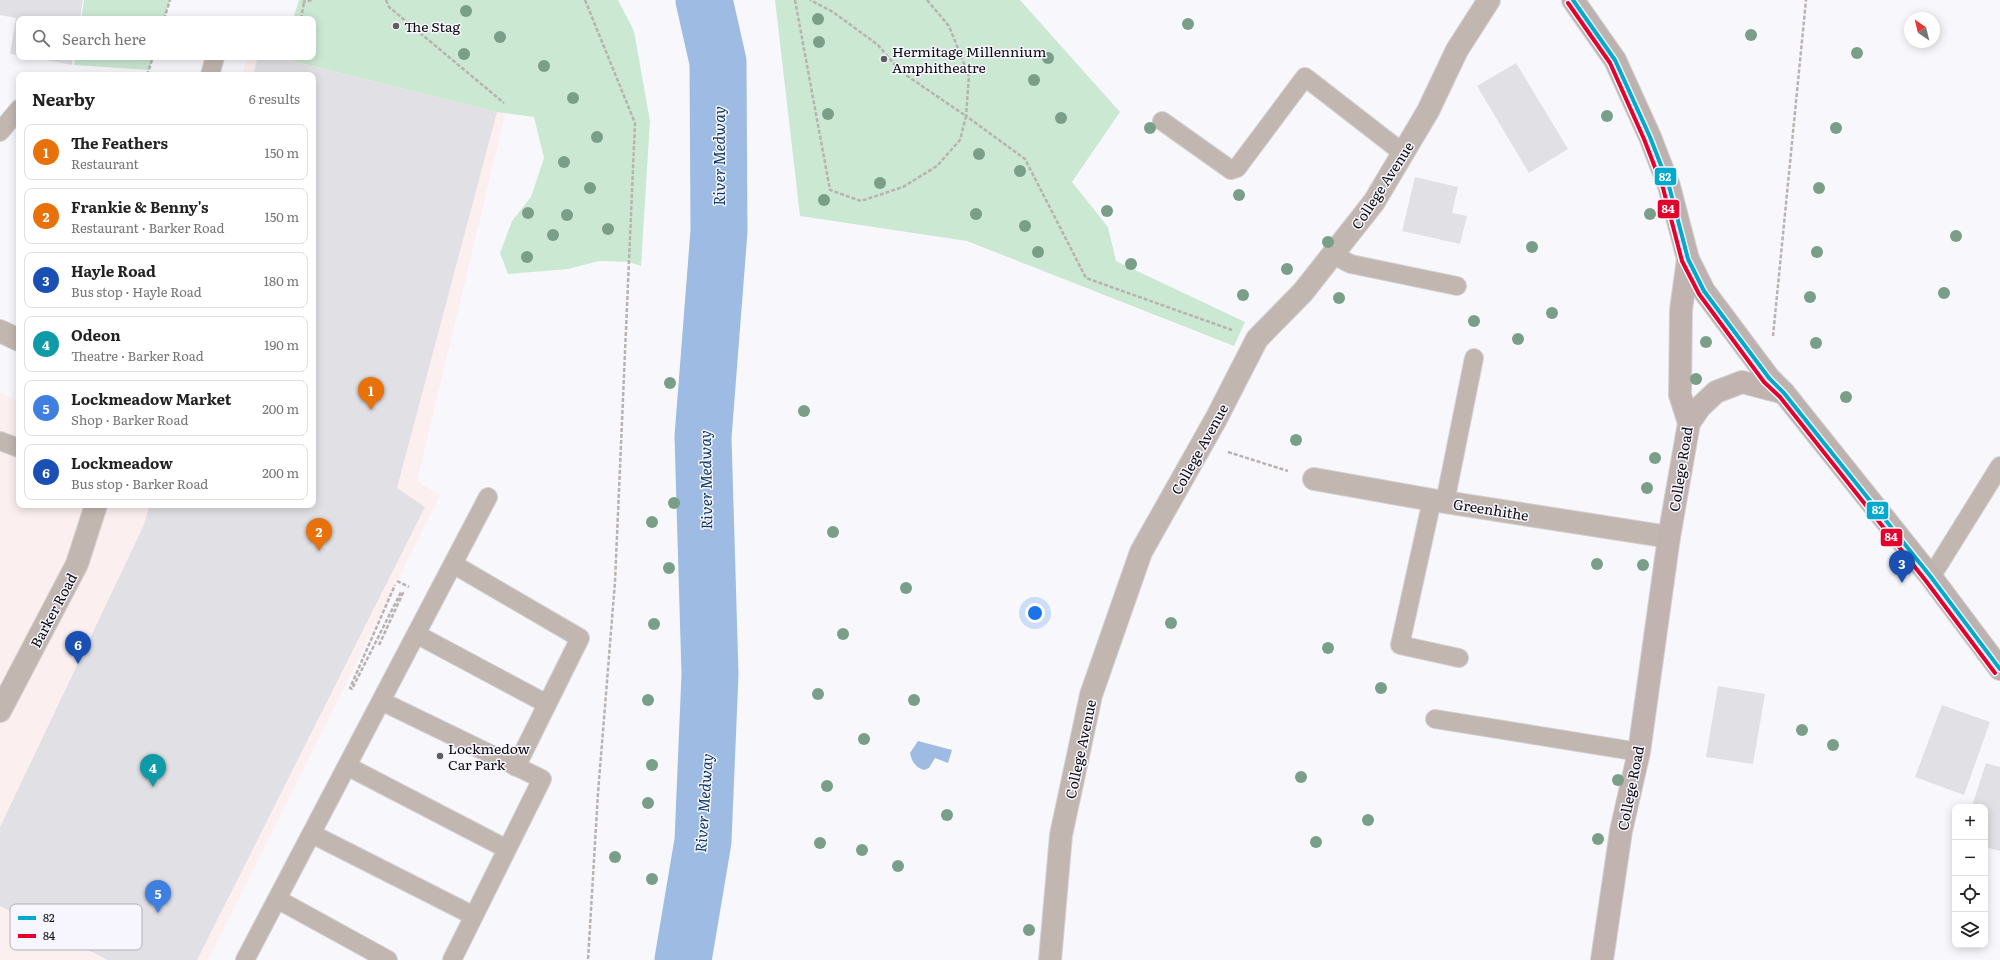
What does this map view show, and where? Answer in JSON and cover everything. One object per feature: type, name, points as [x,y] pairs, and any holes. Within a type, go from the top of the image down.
[{"type":"highway","name":"College Road","points":[[1573,0],[1615,60],[1650,137],[1669,186],[1688,259]]},
{"type":"highway","points":[[1688,259],[1704,290],[1769,378],[1784,393],[1931,577],[2000,669]]},
{"type":"main road","name":"College Road","points":[[1602,960],[1622,831],[1639,752],[1669,537],[1689,423],[1680,395],[1681,310],[1688,259]]},
{"type":"main road","points":[[1689,423],[1700,407],[1716,392],[1742,382],[1784,393]]},
{"type":"street","name":"College Avenue","points":[[1050,960],[1061,835],[1091,695],[1141,552],[1216,419],[1256,339],[1303,292],[1374,202],[1428,111],[1457,50],[1488,0]]},
{"type":"street","points":[[0,331],[16,339]]},
{"type":"street","name":"Greenhithe","points":[[1314,479],[1438,501],[1669,537]]},
{"type":"street","name":"Barker Road","points":[[0,711],[77,564],[95,508]]},
{"type":"lane","points":[[211,72],[214,60]]},
{"type":"lane","points":[[1162,121],[1231,170],[1237,168],[1305,78],[1403,153]]},
{"type":"lane","points":[[0,132],[16,112]]},
{"type":"lane","points":[[1333,255],[1351,264],[1457,286]]},
{"type":"lane","points":[[1459,658],[1400,645],[1474,358]]},
{"type":"lane","points":[[0,441],[16,447]]},
{"type":"lane","points":[[1931,577],[2000,466]]},
{"type":"lane","points":[[245,960],[488,497]]},
{"type":"lane","points":[[453,564],[580,638],[516,766]]},
{"type":"lane","points":[[416,634],[547,704]]},
{"type":"lane","points":[[381,701],[542,779],[452,960]]},
{"type":"lane","points":[[1435,719],[1639,752]]},
{"type":"lane","points":[[347,766],[507,849]]},
{"type":"lane","points":[[312,834],[474,916]]},
{"type":"lane","points":[[277,899],[388,960]]},
{"type":"path","points":[[165,16],[170,0]]},
{"type":"path","points":[[302,16],[305,1],[312,0]]},
{"type":"path","points":[[386,0],[389,7],[504,103]]},
{"type":"path","points":[[585,0],[635,123],[615,582],[598,793],[588,960]]},
{"type":"path","points":[[795,0],[830,190],[861,202],[903,187],[937,166],[960,140],[966,116],[969,76],[949,26],[927,0]]},
{"type":"path","points":[[810,0],[833,12],[878,45],[900,71],[1025,159],[1086,278],[1256,339]]},
{"type":"path","points":[[1769,378],[1806,0]]},
{"type":"path","points":[[148,72],[152,60]]},
{"type":"path","points":[[1216,419],[1220,449],[1314,479]]},
{"type":"path","points":[[397,581],[409,587]]},
{"type":"path","points":[[375,654],[403,593],[401,592],[352,689],[350,688],[395,585]]},
{"type":"shaded area","points":[[316,58],[507,107],[417,481],[440,495],[208,960],[0,960],[0,393],[16,400],[16,508],[316,508],[316,72],[243,72],[246,60],[316,60]]},
{"type":"green space","points":[[84,0],[170,0],[165,16],[81,16]]},
{"type":"green space","points":[[299,0],[618,0],[634,31],[650,121],[641,266],[629,262],[599,261],[568,269],[508,274],[500,253],[512,221],[531,197],[544,158],[534,117],[497,112],[288,60],[316,60],[316,16],[294,16]]},
{"type":"green space","points":[[775,0],[1020,0],[1120,112],[1072,182],[1108,227],[1116,261],[1245,322],[1234,346],[967,241],[800,216]]},
{"type":"green space","points":[[75,60],[152,60],[149,70],[74,65]]},
{"type":"water","points":[[918,741],[952,750],[948,763],[935,758],[929,768],[924,770],[916,766],[910,753]]},
{"type":"building","points":[[0,0],[83,0],[80,16],[16,16],[16,18],[0,15]]},
{"type":"building","points":[[16,18],[16,55],[10,54]]},
{"type":"building","points":[[46,60],[73,60],[72,65]]},
{"type":"building","points":[[257,60],[287,60],[497,112],[397,488],[425,507],[197,960],[108,960],[88,950],[142,950],[142,904],[10,904],[10,911],[0,906],[0,827],[143,527],[149,508],[316,508],[316,72],[254,72]]},
{"type":"building","points":[[1516,63],[1568,149],[1529,173],[1477,86]]},
{"type":"building","points":[[1415,177],[1458,187],[1452,213],[1467,216],[1460,244],[1402,231]]},
{"type":"building","points":[[1718,686],[1765,694],[1753,764],[1706,757]]},
{"type":"building","points":[[1942,705],[1990,722],[1964,795],[1915,777]]},
{"type":"building","points":[[1986,763],[2000,767],[2000,851],[1988,848],[1988,804],[1973,804]]},
{"type":"waterway","name":"River Medway","points":[[683,960],[703,841],[710,674],[703,437],[719,231],[718,62],[704,0]]},
{"type":"transit line","name":"82","points":[[1573,0],[1615,60],[1650,137],[1669,186],[1688,259],[1704,291],[1769,378],[1784,393],[1931,577],[2000,669]]},
{"type":"transit line","name":"84","points":[[1568,3],[1610,63],[1644,139],[1663,188],[1682,261],[1699,294],[1764,382],[1780,397],[1926,581],[1995,673]]},
{"type":"place","name":"The Stag","points":[[396,26]]},
{"type":"place","name":"Hermitage Millennium Amphitheatre","points":[[884,59]]},
{"type":"place","name":"The Feathers","points":[[371,410]]},
{"type":"place","name":"Frankie & Benny's","points":[[319,551]]},
{"type":"place","name":"Hayle Road","points":[[1902,583]]},
{"type":"place","name":"Lockmeadow","points":[[78,664]]},
{"type":"place","name":"Lockmedow Car Park","points":[[440,756]]},
{"type":"place","name":"Odeon","points":[[153,787]]},
{"type":"place","name":"Lockmeadow Market","points":[[158,913]]}]
